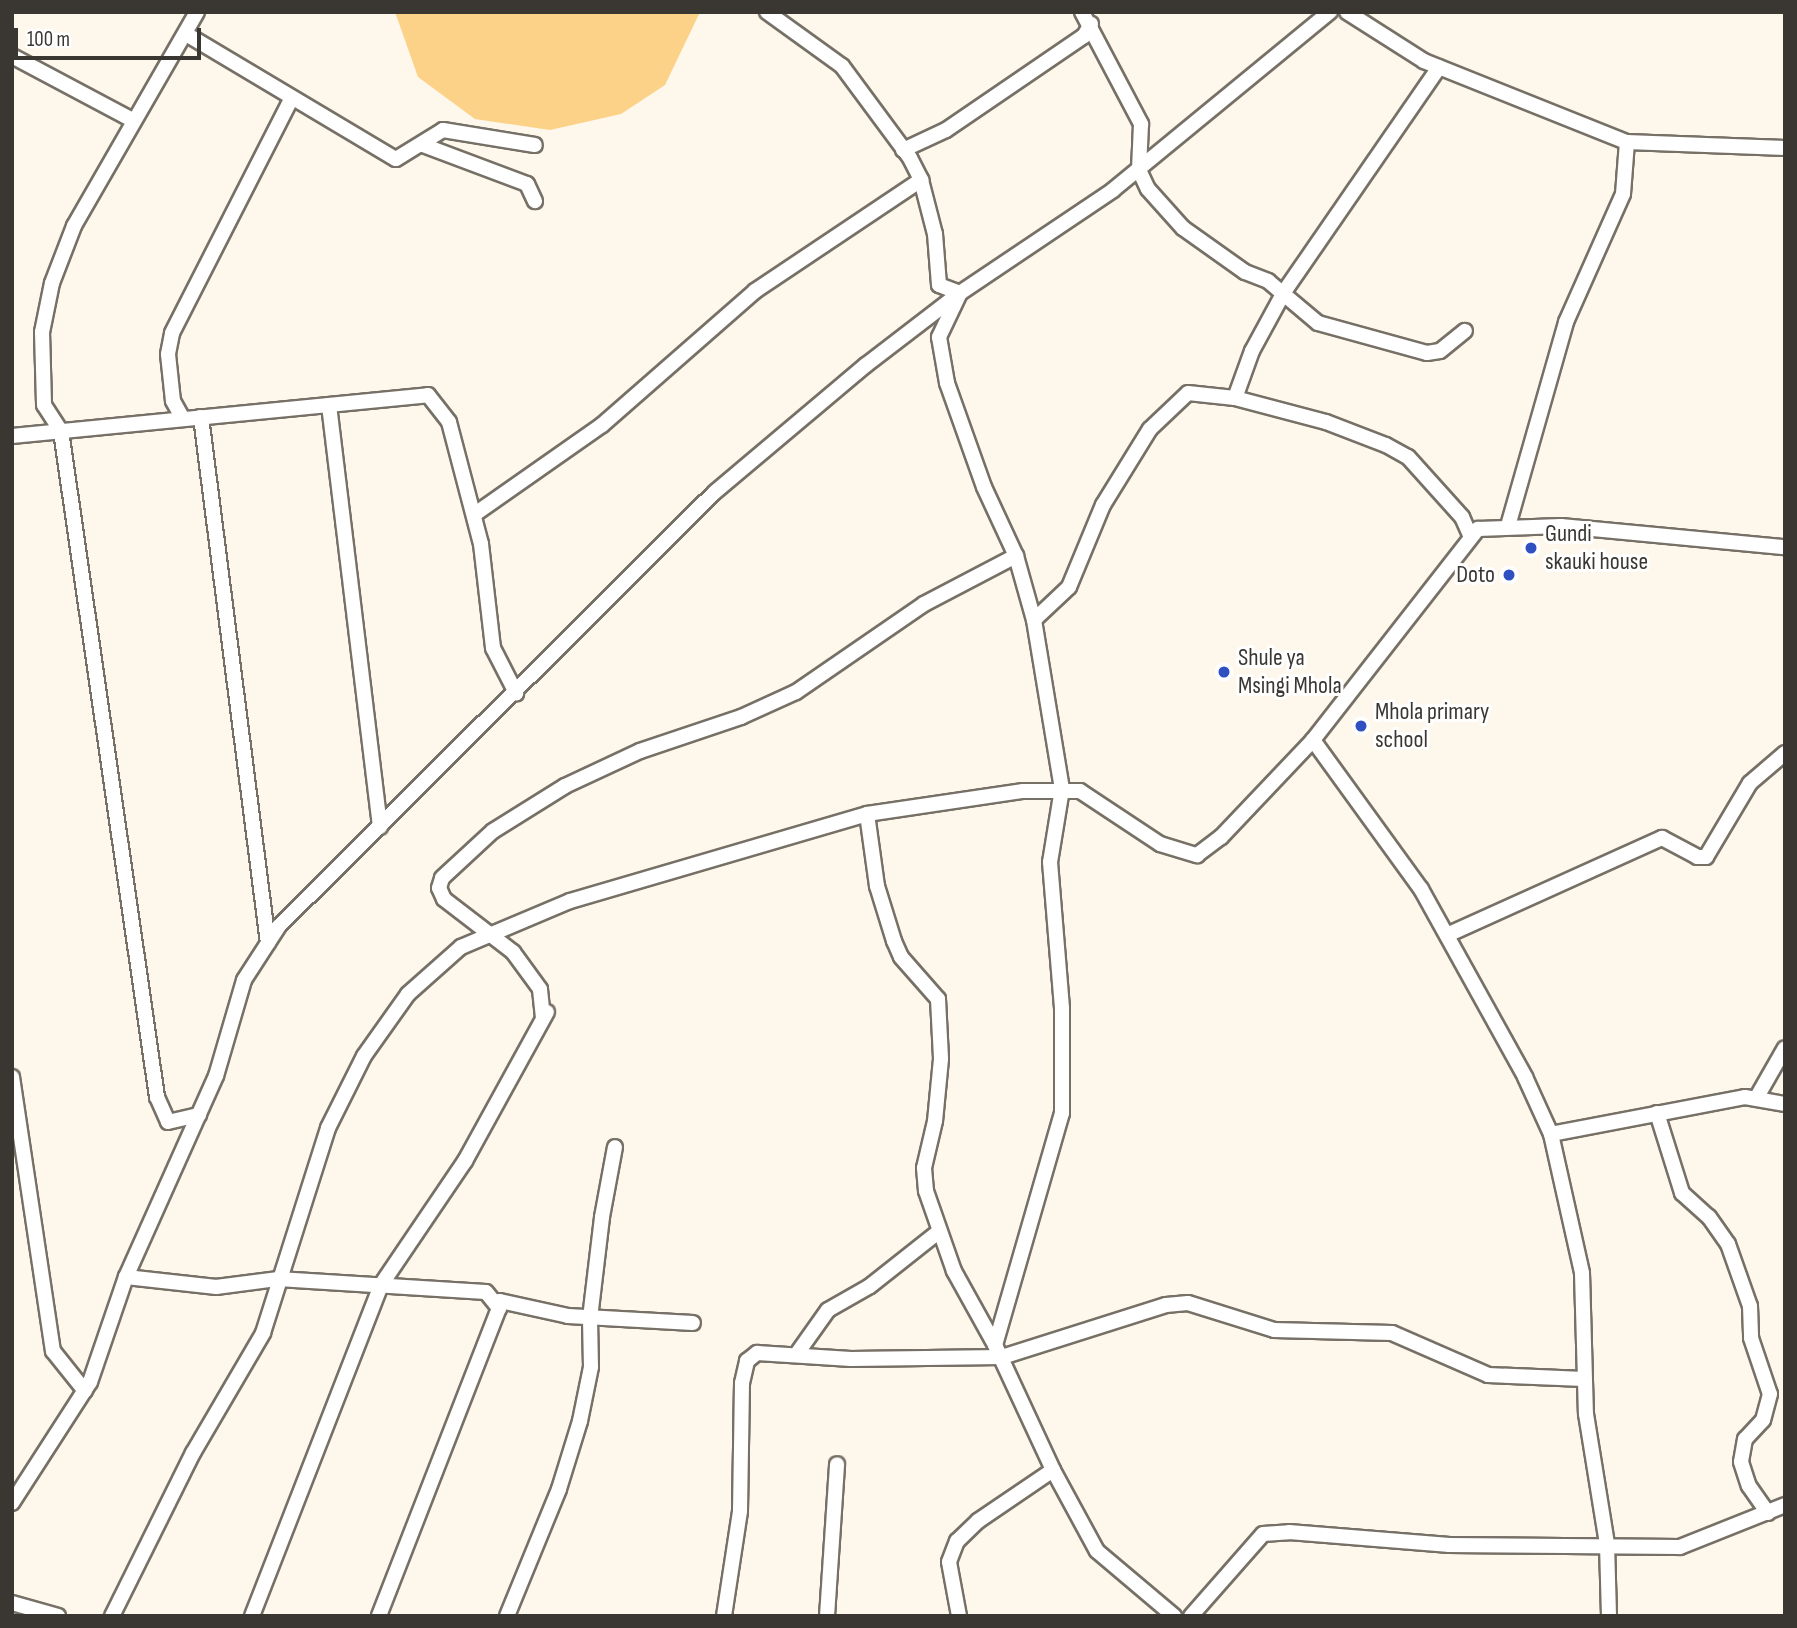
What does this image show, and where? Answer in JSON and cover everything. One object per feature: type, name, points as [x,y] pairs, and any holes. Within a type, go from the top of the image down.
[{"type":"street","points":[[197,12],[74,226],[52,282],[42,332],[44,405],[61,431],[157,1097],[168,1122],[199,1115]]},
{"type":"street","points":[[767,12],[842,66],[903,150],[921,180],[935,234],[939,285],[961,293]]},
{"type":"street","points":[[1082,12],[1091,24],[1141,124],[1139,170],[1148,189],[1183,228],[1230,263],[1284,292],[1318,323],[1419,352],[1440,351],[1465,331]]},
{"type":"street","points":[[12,1503],[85,1391],[126,1278],[216,1076],[244,980],[279,926],[516,693],[675,527],[866,365],[961,293],[1139,170],[1330,12]]},
{"type":"street","points":[[1347,12],[1440,67],[1627,142],[1785,148]]},
{"type":"street","points":[[903,150],[947,130],[1084,36],[1091,24]]},
{"type":"street","points":[[186,34],[290,100],[396,159],[424,145],[443,130],[535,145]]},
{"type":"street","points":[[12,56],[134,121]]},
{"type":"street","points":[[1235,398],[1252,351],[1284,292],[1440,67]]},
{"type":"street","points":[[183,419],[173,401],[169,354],[172,333],[290,100]]},
{"type":"street","points":[[1508,526],[1566,322],[1623,194],[1627,142]]},
{"type":"street","points":[[424,145],[527,184],[535,201]]},
{"type":"street","points":[[475,514],[602,425],[755,290],[921,180]]},
{"type":"street","points":[[961,293],[939,337],[941,358],[984,487],[1016,556],[1034,620],[1062,789],[1050,862],[1062,1009],[1062,1113],[998,1351]]},
{"type":"street","points":[[1034,620],[1069,587],[1103,505],[1164,412],[1188,393],[1235,398],[1326,422],[1408,457],[1462,517],[1469,535]]},
{"type":"street","points":[[12,436],[428,396],[449,422],[475,514],[493,648],[516,693]]},
{"type":"street","points":[[329,405],[380,827]]},
{"type":"street","points":[[201,417],[268,943]]},
{"type":"street","points":[[111,1616],[193,1454],[263,1333],[328,1128],[364,1056],[408,994],[461,947],[570,901],[867,814],[1062,789],[1090,796],[1160,844],[1197,855],[1221,837],[1313,740],[1469,535],[1508,526],[1561,526],[1785,547]]},
{"type":"street","points":[[251,1616],[381,1285],[465,1161],[547,1011],[540,989],[492,933],[444,899],[439,888],[442,878],[493,831],[565,786],[609,765],[741,717],[796,692],[924,604],[1016,556]]},
{"type":"street","points":[[1313,740],[1385,835],[1447,935],[1551,1134],[1582,1273],[1584,1379],[1589,1440],[1607,1544],[1609,1616]]},
{"type":"street","points":[[1447,935],[1662,838],[1697,857],[1706,856],[1750,783],[1785,753]]},
{"type":"street","points":[[867,814],[877,887],[894,941],[901,957],[938,999],[941,1059],[935,1121],[924,1172],[937,1233],[998,1351],[1053,1470],[1097,1551],[1174,1616]]},
{"type":"street","points":[[1757,1097],[1785,1048]]},
{"type":"street","points":[[13,1086],[52,1351],[85,1391]]},
{"type":"street","points":[[1551,1134],[1757,1097],[1785,1104]]},
{"type":"street","points":[[1657,1113],[1682,1193],[1709,1217],[1728,1244],[1750,1306],[1751,1338],[1770,1394],[1763,1420],[1745,1439],[1741,1462],[1749,1486],[1768,1513]]},
{"type":"street","points":[[507,1616],[559,1489],[580,1421],[592,1367],[590,1318],[615,1147]]},
{"type":"street","points":[[796,1354],[828,1310],[870,1286],[937,1233]]},
{"type":"street","points":[[126,1278],[216,1287],[278,1279],[486,1292],[499,1308]]},
{"type":"street","points":[[379,1616],[500,1301],[590,1318],[693,1322]]},
{"type":"street","points":[[724,1616],[740,1511],[744,1368],[757,1353],[850,1359],[998,1351],[1166,1305],[1188,1303],[1274,1330],[1392,1333],[1488,1375],[1584,1379]]},
{"type":"street","points":[[827,1616],[836,1464]]},
{"type":"street","points":[[959,1616],[949,1562],[957,1541],[978,1521],[1053,1470]]},
{"type":"street","points":[[1191,1616],[1263,1534],[1289,1532],[1449,1545],[1687,1546],[1785,1505]]},
{"type":"street","points":[[12,1603],[58,1616]]},
{"type":"shaded area","points":[[395,12],[700,12],[665,85],[621,114],[550,130],[475,119],[418,77]]},
{"type":"place","name":"Gundi skauki house","points":[[1531,548]]},
{"type":"place","name":"Doto","points":[[1509,575]]},
{"type":"place","name":"Shule ya Msingi Mhola","points":[[1224,672]]},
{"type":"place","name":"Mhola primary school","points":[[1361,726]]}]
